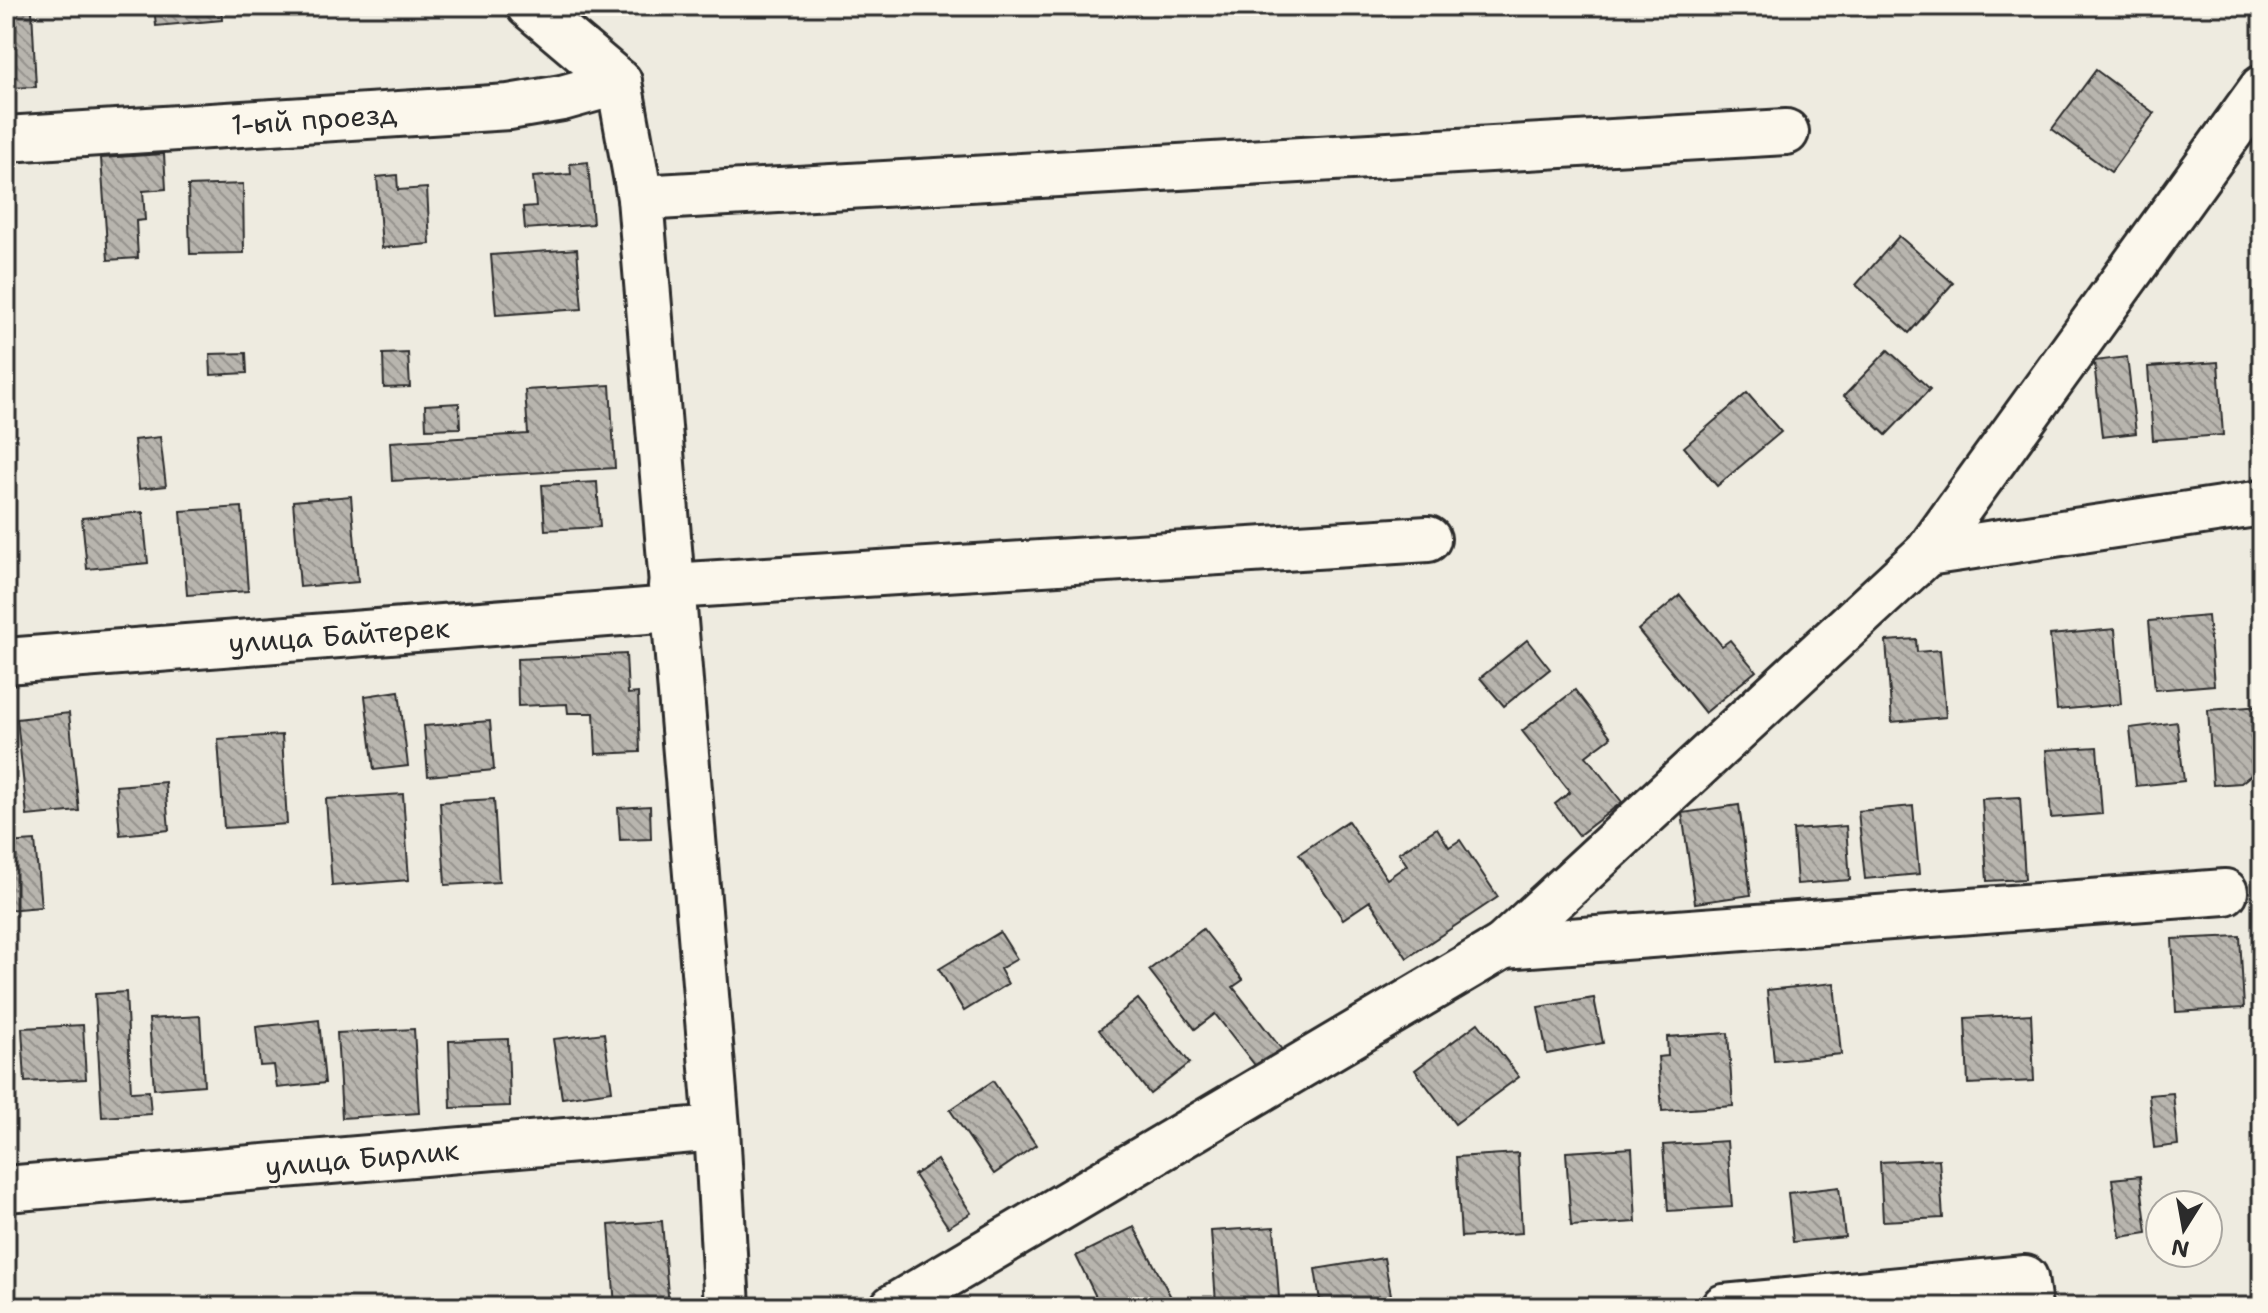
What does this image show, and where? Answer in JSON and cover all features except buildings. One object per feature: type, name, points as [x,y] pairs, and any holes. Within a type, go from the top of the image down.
[{"type":"street","points":[[529,6],[619,82],[640,198],[717,1128],[727,1307]]},
{"type":"street","name":"1-ый проезд","points":[[6,139],[509,107],[562,98],[619,82]]},
{"type":"street","points":[[893,1307],[1503,946],[1927,553],[2262,88]]},
{"type":"street","points":[[640,198],[1786,132]]},
{"type":"street","points":[[1927,553],[2262,503]]},
{"type":"street","name":"улица Байтерек","points":[[6,661],[672,598],[1428,539]]},
{"type":"street","points":[[1503,946],[2225,892]]},
{"type":"street","name":"улица Бирлик","points":[[6,1189],[717,1128]]},
{"type":"street","points":[[1724,1307],[2027,1292]]}]
